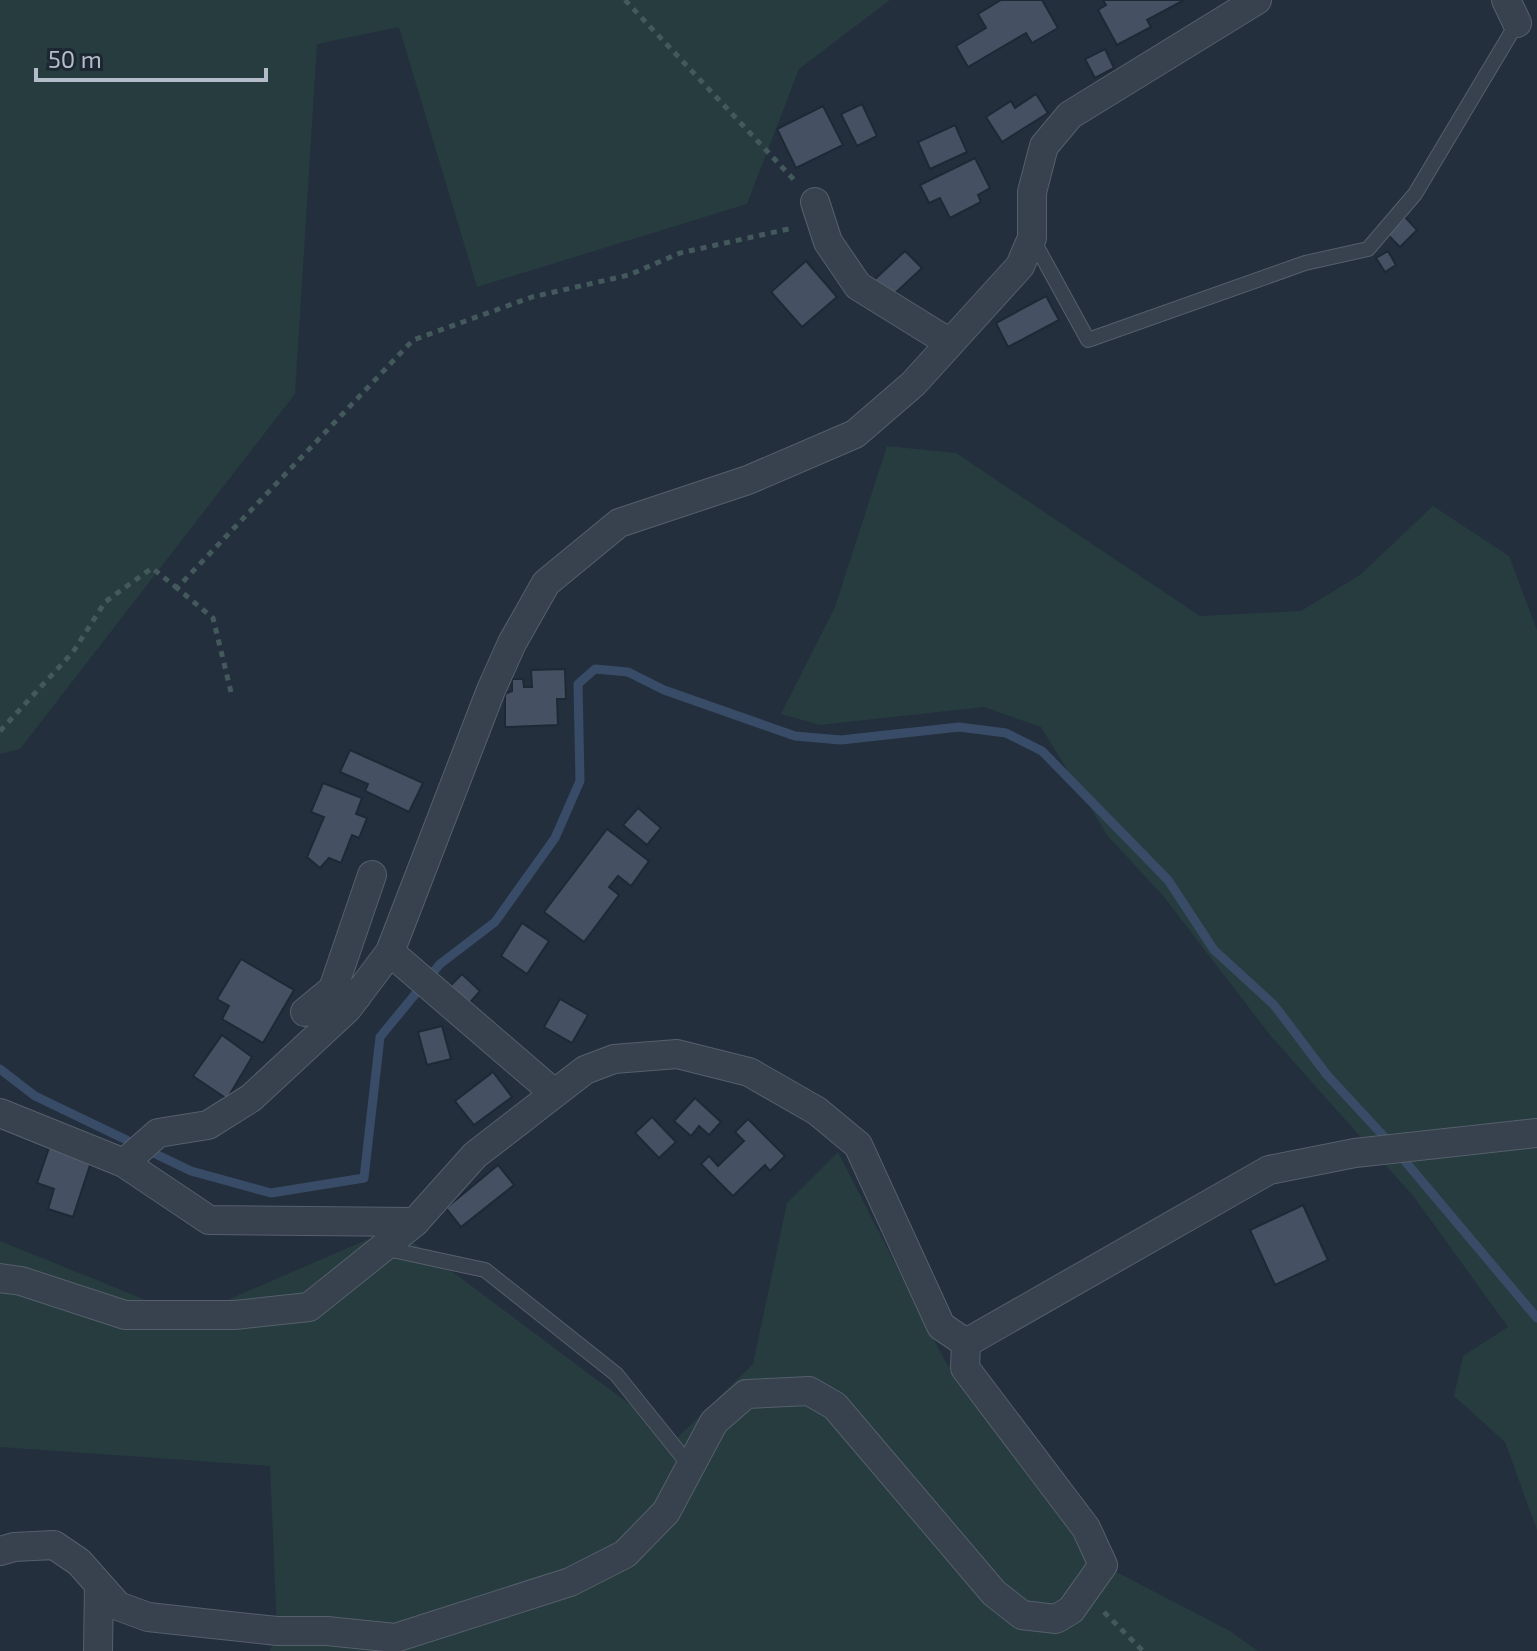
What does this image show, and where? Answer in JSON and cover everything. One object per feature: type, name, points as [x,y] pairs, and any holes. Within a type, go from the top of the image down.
[{"type":"street","points":[[305,1012],[398,960],[491,690],[512,643],[546,583],[619,523],[748,480],[855,434],[913,384],[1020,266],[1032,238],[1032,192],[1044,146],[1070,115],[1257,0]]},
{"type":"street","points":[[815,202],[828,242],[858,286],[950,343]]},
{"type":"street","points":[[129,1159],[158,1133],[208,1125],[251,1098],[347,1009],[345,992],[372,875]]},
{"type":"street","points":[[398,960],[554,1093]]},
{"type":"street","points":[[0,1278],[21,1281],[125,1315],[235,1315],[309,1307],[415,1222],[475,1155],[585,1070],[614,1059],[677,1054],[749,1072],[817,1111],[858,1145],[941,1326],[966,1343]]},
{"type":"street","points":[[0,1113],[129,1159],[209,1220],[415,1222]]},
{"type":"street","points":[[966,1343],[1269,1170],[1355,1153],[1537,1133]]},
{"type":"street","points":[[0,1551],[14,1547],[54,1545],[79,1562],[118,1606],[148,1617],[277,1631],[327,1631],[395,1638],[570,1582],[625,1554],[666,1512],[714,1422],[746,1394],[809,1391],[835,1406],[994,1593],[1022,1615],[1056,1619],[1071,1610],[1103,1565],[1086,1528],[965,1368],[966,1343]]},
{"type":"street","points":[[98,1651],[99,1585]]},
{"type":"lane","points":[[1032,238],[1088,340],[1305,263],[1368,249],[1415,194],[1511,11]]},
{"type":"lane","points":[[382,1248],[485,1270],[616,1374],[690,1466]]},
{"type":"path","points":[[177,588],[413,340],[532,297],[629,275],[680,253],[798,227],[815,202],[625,0]]},
{"type":"path","points":[[0,731],[73,652],[105,602],[152,568],[213,618],[231,692]]},
{"type":"path","points":[[1084,1593],[1143,1651]]},
{"type":"green space","points":[[0,0],[890,0],[799,69],[747,204],[477,287],[399,27],[317,44],[295,394],[20,749],[0,754]]},
{"type":"green space","points":[[887,446],[956,453],[1200,616],[1301,611],[1360,575],[1433,506],[1509,556],[1537,630],[1537,1530],[1505,1442],[1454,1396],[1463,1356],[1508,1327],[1414,1197],[1270,1035],[1164,897],[1107,835],[1041,727],[984,707],[820,725],[781,714],[835,607]]},
{"type":"green space","points":[[838,1152],[945,1361],[1103,1565],[1230,1631],[1258,1651],[270,1651],[277,1631],[270,1466],[0,1447],[0,1241],[188,1317],[394,1228],[676,1439],[753,1364],[787,1203]]},
{"type":"building","points":[[1001,0],[1042,0],[1058,28],[1032,43],[1026,33],[968,67],[956,46],[986,28],[978,14]]},
{"type":"building","points":[[1103,0],[1184,0],[1147,20],[1151,27],[1117,45],[1098,10],[1106,5]]},
{"type":"building","points":[[1105,49],[1114,68],[1095,78],[1085,59]]},
{"type":"building","points":[[1036,94],[1048,113],[1002,142],[986,117],[1011,101],[1015,108]]},
{"type":"building","points":[[862,104],[877,136],[857,146],[841,114]]},
{"type":"building","points":[[823,106],[843,145],[796,168],[777,129]]},
{"type":"building","points":[[955,125],[967,152],[930,169],[918,142]]},
{"type":"building","points":[[975,158],[990,188],[978,195],[981,202],[950,218],[940,198],[929,203],[920,185]]},
{"type":"building","points":[[1405,217],[1417,230],[1400,247],[1387,234]]},
{"type":"building","points":[[905,251],[922,268],[891,297],[874,280]]},
{"type":"building","points":[[1388,251],[1396,265],[1385,272],[1376,258]]},
{"type":"building","points":[[806,261],[837,297],[802,327],[771,292]]},
{"type":"building","points":[[1046,296],[1059,320],[1008,347],[996,323]]},
{"type":"building","points":[[565,669],[566,699],[557,699],[558,725],[505,727],[505,694],[512,691],[512,679],[523,679],[524,687],[532,687],[531,670]]},
{"type":"building","points":[[350,750],[423,783],[409,812],[365,791],[368,784],[340,772]]},
{"type":"building","points":[[323,783],[362,798],[356,814],[367,818],[359,838],[352,835],[341,863],[329,858],[320,868],[307,857],[324,817],[311,812]]},
{"type":"building","points":[[638,808],[661,828],[647,845],[623,825]]},
{"type":"building","points":[[607,829],[649,861],[631,886],[618,876],[609,887],[619,895],[584,942],[544,912]]},
{"type":"building","points":[[522,923],[549,941],[527,974],[501,956]]},
{"type":"building","points":[[241,959],[294,990],[263,1043],[222,1019],[229,1006],[217,999]]},
{"type":"building","points":[[462,974],[480,991],[467,1006],[448,988]]},
{"type":"building","points":[[560,999],[588,1015],[572,1043],[544,1027]]},
{"type":"building","points":[[442,1026],[451,1059],[427,1065],[418,1032]]},
{"type":"building","points":[[222,1035],[252,1057],[227,1099],[193,1076]]},
{"type":"building","points":[[493,1072],[512,1097],[474,1125],[455,1101]]},
{"type":"building","points":[[695,1098],[721,1122],[709,1135],[699,1126],[691,1136],[674,1121]]},
{"type":"building","points":[[652,1117],[676,1142],[659,1158],[635,1133]]},
{"type":"building","points":[[748,1119],[785,1156],[770,1171],[765,1165],[733,1196],[701,1164],[709,1156],[718,1166],[744,1141],[735,1132]]},
{"type":"building","points":[[50,1145],[92,1159],[73,1217],[48,1209],[54,1189],[37,1183]]},
{"type":"building","points":[[498,1165],[514,1185],[461,1227],[446,1208]]},
{"type":"building","points":[[1303,1205],[1328,1260],[1275,1285],[1250,1230]]},
{"type":"waterway","points":[[0,1069],[35,1096],[191,1171],[271,1193],[364,1178],[380,1037],[440,964],[495,922],[555,838],[580,781],[578,684],[595,669],[628,672],[664,690],[795,736],[841,740],[959,727],[1006,733],[1042,751],[1168,880],[1214,950],[1274,1005],[1327,1075],[1390,1143]]},
{"type":"waterway","points":[[1399,1154],[1537,1318]]}]
